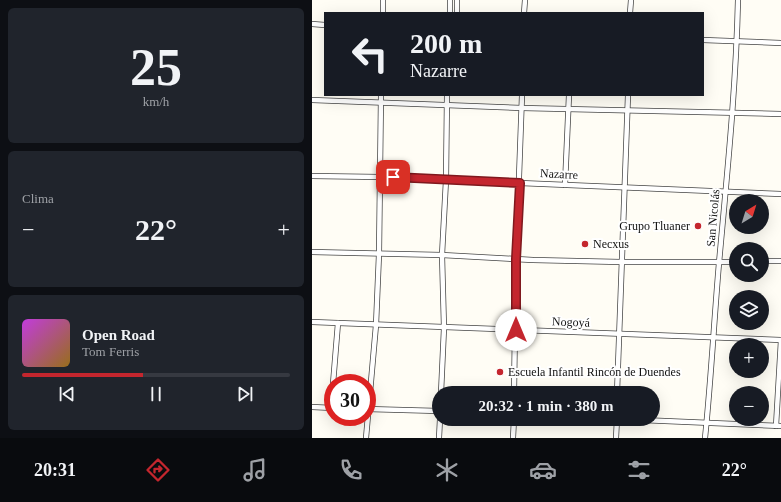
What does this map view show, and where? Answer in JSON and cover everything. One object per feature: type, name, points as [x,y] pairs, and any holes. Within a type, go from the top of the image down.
[{"type":"street","points":[[383,0],[383,12]]},
{"type":"street","points":[[450,0],[450,12]]},
{"type":"street","points":[[457,0],[457,12]]},
{"type":"street","points":[[524,12],[525,0]]},
{"type":"street","points":[[630,12],[631,0]]},
{"type":"street","name":"San Nicolás","points":[[705,438],[733,113],[738,0]]},
{"type":"street","points":[[312,24],[324,25]]},
{"type":"street","points":[[704,40],[781,43]]},
{"type":"street","points":[[371,374],[376,325],[379,254],[381,96]]},
{"type":"street","points":[[441,386],[444,328],[442,254],[446,180],[447,96]]},
{"type":"street","points":[[514,386],[516,259],[520,183],[522,96]]},
{"type":"street","points":[[565,185],[569,96]]},
{"type":"street","points":[[617,386],[628,96]]},
{"type":"street","points":[[312,100],[568,110],[781,114]]},
{"type":"street","name":"Nazarre","points":[[312,176],[380,177],[781,194]]},
{"type":"street","points":[[312,252],[442,254],[516,259],[621,262],[729,262]]},
{"type":"street","points":[[769,261],[781,261]]},
{"type":"street","name":"Nogoyá","points":[[312,322],[781,340]]},
{"type":"street","points":[[334,374],[338,323]]},
{"type":"street","points":[[660,421],[779,426],[781,340]]},
{"type":"street","points":[[312,407],[324,408]]},
{"type":"street","points":[[376,409],[432,411]]},
{"type":"street","points":[[366,438],[367,426]]},
{"type":"street","points":[[439,438],[440,426]]},
{"type":"street","points":[[513,438],[514,426]]},
{"type":"street","points":[[616,438],[617,426]]},
{"type":"place","name":"Grupo Tluaner","points":[[698,226]]},
{"type":"place","name":"Necxus","points":[[585,244]]},
{"type":"place","name":"Escuela Infantil Rincón de Duendes","points":[[500,372]]},
{"type":"route","points":[[393,177],[520,183],[516,259],[516,330]]}]
